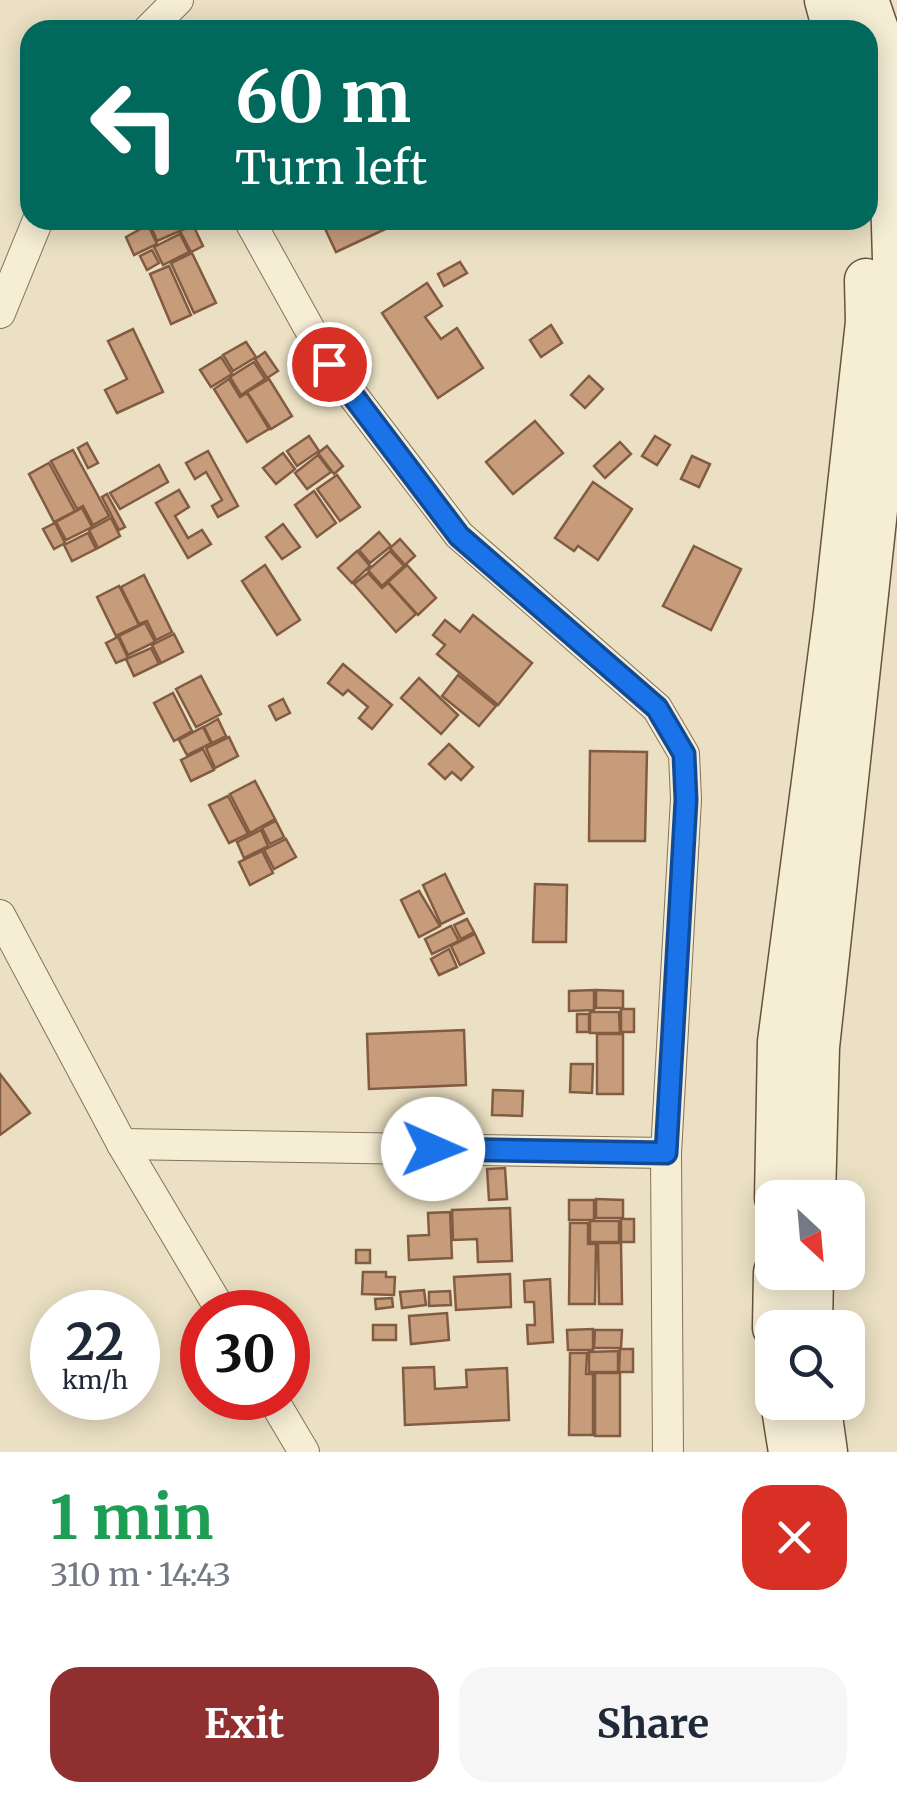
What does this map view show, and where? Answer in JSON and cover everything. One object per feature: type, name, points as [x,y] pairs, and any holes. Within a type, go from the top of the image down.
[{"type":"street","points":[[158,20],[178,0]]},
{"type":"street","points":[[814,1180],[818,1047],[887,324],[891,161],[881,23]]},
{"type":"street","points":[[0,313],[34,230]]},
{"type":"street","points":[[255,230],[329,364],[459,536],[657,708],[684,754],[686,800],[666,1153],[668,1452]]},
{"type":"street","points":[[776,1180],[779,1042],[835,612],[887,324],[865,230]]},
{"type":"street","points":[[0,915],[122,1144],[209,1290]]},
{"type":"street","points":[[122,1144],[666,1153]]},
{"type":"street","points":[[285,1420],[304,1452]]},
{"type":"street","points":[[785,1420],[790,1452]]},
{"type":"street","points":[[822,1420],[826,1452]]},
{"type":"building","points":[[139,230],[150,230],[157,244],[134,255],[126,237]]},
{"type":"building","points":[[152,230],[182,230],[157,241]]},
{"type":"building","points":[[195,230],[203,246],[191,252],[180,231]]},
{"type":"building","points":[[326,230],[383,230],[336,252]]},
{"type":"building","points":[[180,234],[189,252],[163,265],[154,247]]},
{"type":"building","points":[[152,250],[159,263],[147,270],[140,256]]},
{"type":"building","points":[[192,253],[216,303],[194,313],[171,263]]},
{"type":"building","points":[[460,262],[467,273],[444,286],[438,274]]},
{"type":"building","points":[[169,266],[191,315],[171,324],[150,274]]},
{"type":"building","points":[[427,283],[442,306],[425,317],[441,339],[457,328],[483,368],[438,398],[382,313]]},
{"type":"building","points":[[551,325],[562,343],[541,357],[530,340]]},
{"type":"building","points":[[133,329],[163,392],[117,413],[105,390],[127,379],[108,341]]},
{"type":"building","points":[[246,342],[256,357],[233,371],[223,355]]},
{"type":"building","points":[[265,352],[278,371],[267,378],[255,359]]},
{"type":"building","points":[[221,357],[232,374],[211,387],[200,370]]},
{"type":"building","points":[[254,362],[265,379],[241,395],[230,377]]},
{"type":"building","points":[[589,376],[603,389],[585,408],[571,395]]},
{"type":"building","points":[[229,379],[240,397],[247,393],[269,429],[247,442],[214,389]]},
{"type":"building","points":[[269,379],[292,416],[271,429],[247,392]]},
{"type":"building","points":[[535,421],[563,453],[513,494],[486,462]]},
{"type":"building","points":[[309,436],[319,451],[297,466],[287,451]]},
{"type":"building","points":[[655,436],[670,445],[657,465],[642,456]]},
{"type":"building","points":[[620,442],[631,454],[605,478],[594,466]]},
{"type":"building","points":[[87,443],[98,463],[88,468],[78,448]]},
{"type":"building","points":[[327,446],[343,466],[334,474],[318,453]]},
{"type":"building","points":[[73,450],[109,516],[93,525],[83,506],[77,509],[51,461]]},
{"type":"building","points":[[208,451],[238,506],[218,517],[212,506],[222,500],[206,472],[195,479],[186,463]]},
{"type":"building","points":[[283,453],[295,469],[276,484],[263,468]]},
{"type":"building","points":[[318,455],[331,472],[307,489],[295,473]]},
{"type":"building","points":[[692,456],[710,464],[699,487],[681,479]]},
{"type":"building","points":[[49,463],[75,511],[54,522],[29,474]]},
{"type":"building","points":[[159,465],[168,482],[120,509],[110,493]]},
{"type":"building","points":[[337,475],[360,507],[340,521],[317,489]]},
{"type":"building","points":[[593,482],[632,509],[598,560],[578,546],[574,551],[555,538]]},
{"type":"building","points":[[179,490],[189,507],[175,516],[188,538],[202,530],[211,544],[188,558],[156,503]]},
{"type":"building","points":[[314,491],[336,523],[317,537],[295,505]]},
{"type":"building","points":[[107,494],[125,527],[119,530],[102,497]]},
{"type":"building","points":[[82,508],[92,527],[66,540],[56,522]]},
{"type":"building","points":[[111,518],[120,536],[98,548],[89,530]]},
{"type":"building","points":[[55,523],[65,543],[54,549],[43,529]]},
{"type":"building","points":[[283,524],[300,547],[282,559],[266,537]]},
{"type":"building","points":[[379,532],[391,546],[370,563],[359,550]]},
{"type":"building","points":[[88,533],[96,549],[72,561],[64,545]]},
{"type":"building","points":[[400,539],[415,556],[405,565],[390,548]]},
{"type":"building","points":[[694,546],[741,569],[711,630],[663,606]]},
{"type":"building","points":[[357,551],[370,566],[352,583],[338,568]]},
{"type":"building","points":[[390,551],[404,566],[382,586],[368,570]]},
{"type":"building","points":[[265,565],[300,620],[277,635],[242,581]]},
{"type":"building","points":[[407,565],[436,598],[418,615],[388,582]]},
{"type":"building","points":[[368,573],[382,588],[388,583],[416,614],[396,632],[354,584]]},
{"type":"building","points":[[144,575],[172,632],[156,640],[147,621],[139,624],[121,587]]},
{"type":"building","points":[[119,586],[139,625],[116,636],[97,597]]},
{"type":"building","points":[[473,615],[532,663],[498,705],[437,654],[445,645],[433,635],[445,620],[460,632]]},
{"type":"building","points":[[145,623],[155,642],[128,655],[119,636]]},
{"type":"building","points":[[174,634],[183,652],[161,663],[152,645]]},
{"type":"building","points":[[118,637],[128,658],[116,663],[106,643]]},
{"type":"building","points":[[151,648],[159,664],[134,676],[126,659]]},
{"type":"building","points":[[343,664],[392,705],[372,729],[359,718],[368,707],[348,690],[343,695],[328,683]]},
{"type":"building","points":[[458,675],[496,706],[479,726],[442,696]]},
{"type":"building","points":[[201,676],[221,714],[196,727],[176,689]]},
{"type":"building","points":[[419,678],[458,715],[441,734],[401,698]]},
{"type":"building","points":[[173,693],[192,731],[174,741],[154,703]]},
{"type":"building","points":[[283,699],[290,713],[276,720],[269,706]]},
{"type":"building","points":[[218,719],[226,736],[212,743],[204,727]]},
{"type":"building","points":[[203,727],[211,743],[187,755],[179,740]]},
{"type":"building","points":[[229,737],[238,756],[215,768],[206,748]]},
{"type":"building","points":[[449,744],[473,767],[461,780],[452,772],[445,779],[429,764]]},
{"type":"building","points":[[203,749],[214,770],[191,781],[181,760]]},
{"type":"building","points":[[590,751],[647,752],[645,841],[589,841]]},
{"type":"building","points":[[255,781],[275,819],[250,833],[230,794]]},
{"type":"building","points":[[228,796],[248,834],[229,843],[209,805]]},
{"type":"building","points":[[276,821],[284,837],[270,844],[262,828]]},
{"type":"building","points":[[261,830],[268,846],[244,858],[237,842]]},
{"type":"building","points":[[286,839],[296,857],[274,869],[264,850]]},
{"type":"building","points":[[262,851],[273,873],[250,885],[239,862]]},
{"type":"building","points":[[445,874],[464,913],[441,924],[423,885]]},
{"type":"building","points":[[535,884],[567,885],[566,942],[533,942]]},
{"type":"building","points":[[419,891],[440,926],[419,937],[401,900]]},
{"type":"building","points":[[467,919],[474,932],[461,939],[454,925]]},
{"type":"building","points":[[451,926],[459,941],[432,954],[425,939]]},
{"type":"building","points":[[475,934],[484,953],[460,965],[451,946]]},
{"type":"building","points":[[449,949],[457,967],[439,975],[431,959]]},
{"type":"building","points":[[594,990],[594,1010],[569,1011],[569,991]]},
{"type":"building","points":[[596,990],[623,991],[623,1008],[596,1008]]},
{"type":"building","points":[[621,1009],[634,1009],[634,1032],[621,1032]]},
{"type":"building","points":[[590,1012],[619,1012],[620,1033],[590,1033]]},
{"type":"building","points":[[577,1014],[589,1014],[589,1032],[577,1032]]},
{"type":"building","points":[[464,1030],[466,1085],[369,1089],[367,1034]]},
{"type":"building","points":[[597,1034],[623,1034],[623,1094],[597,1094]]},
{"type":"building","points":[[571,1064],[593,1064],[592,1093],[570,1092]]},
{"type":"building","points":[[0,1074],[30,1113],[0,1135]]},
{"type":"building","points":[[493,1090],[523,1091],[522,1116],[492,1115]]},
{"type":"building","points":[[505,1168],[507,1199],[489,1200],[487,1169]]},
{"type":"building","points":[[596,1199],[623,1200],[623,1218],[596,1218]]},
{"type":"building","points":[[569,1200],[594,1200],[594,1220],[569,1220]]},
{"type":"building","points":[[510,1208],[512,1261],[478,1262],[477,1239],[453,1240],[452,1210]]},
{"type":"building","points":[[450,1212],[452,1258],[409,1260],[408,1236],[429,1235],[428,1213]]},
{"type":"building","points":[[621,1219],[634,1219],[634,1242],[621,1242]]},
{"type":"building","points":[[590,1221],[619,1221],[619,1242],[590,1242]]},
{"type":"building","points":[[570,1223],[588,1223],[588,1244],[596,1244],[595,1304],[569,1304]]},
{"type":"building","points":[[598,1243],[621,1243],[622,1304],[599,1304]]},
{"type":"building","points":[[356,1250],[370,1250],[370,1263],[356,1263]]},
{"type":"building","points":[[363,1272],[386,1272],[386,1277],[395,1277],[394,1295],[362,1294]]},
{"type":"building","points":[[510,1274],[511,1307],[456,1310],[454,1277]]},
{"type":"building","points":[[550,1279],[553,1342],[528,1344],[527,1325],[535,1325],[534,1302],[525,1302],[524,1281]]},
{"type":"building","points":[[424,1290],[426,1305],[402,1308],[400,1292]]},
{"type":"building","points":[[450,1291],[451,1305],[429,1306],[429,1292]]},
{"type":"building","points":[[392,1298],[393,1307],[376,1309],[375,1299]]},
{"type":"building","points":[[447,1313],[449,1340],[411,1344],[409,1316]]},
{"type":"building","points":[[373,1325],[396,1325],[396,1340],[373,1340]]},
{"type":"building","points":[[593,1329],[593,1350],[568,1350],[567,1330]]},
{"type":"building","points":[[595,1330],[622,1330],[621,1348],[594,1348]]},
{"type":"building","points":[[620,1349],[633,1349],[633,1372],[619,1372]]},
{"type":"building","points":[[618,1351],[618,1372],[589,1372],[589,1352]]},
{"type":"building","points":[[570,1353],[587,1353],[586,1374],[593,1374],[593,1435],[569,1435]]},
{"type":"building","points":[[434,1367],[435,1389],[467,1387],[466,1370],[507,1368],[509,1420],[405,1425],[403,1368]]},
{"type":"building","points":[[595,1373],[620,1373],[620,1436],[595,1436]]},
{"type":"route","points":[[329,364],[459,536],[657,708],[684,754],[686,800],[666,1153],[433,1149]]}]
